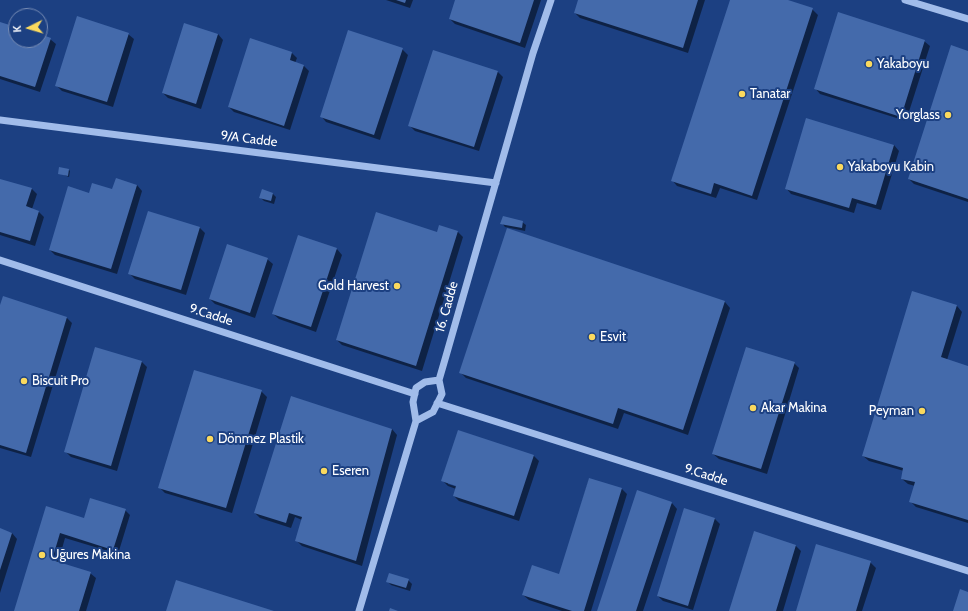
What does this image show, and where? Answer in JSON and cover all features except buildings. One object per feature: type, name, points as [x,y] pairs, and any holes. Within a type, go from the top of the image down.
[{"type":"street","name":"16. Cadde","points":[[437,403],[442,394],[439,380],[533,53],[551,0]]},
{"type":"street","points":[[905,0],[968,19]]},
{"type":"street","name":"9/A Cadde","points":[[0,120],[496,183]]},
{"type":"street","name":"9.Cadde","points":[[0,260],[415,394]]},
{"type":"street","points":[[359,611],[416,421],[413,402],[416,388],[425,382],[439,380]]},
{"type":"street","points":[[416,421],[433,412],[437,403]]},
{"type":"street","name":"9.Cadde","points":[[437,403],[968,571]]},
{"type":"place","name":"Yakaboyu","points":[[869,64]]},
{"type":"place","name":"Tanatar","points":[[742,94]]},
{"type":"place","name":"Yorglass","points":[[948,115]]},
{"type":"place","name":"Yakaboyu Kabin","points":[[840,167]]},
{"type":"place","name":"Gold Harvest","points":[[397,286]]},
{"type":"place","name":"Esvit","points":[[592,337]]},
{"type":"place","name":"Biscuit Pro","points":[[24,381]]},
{"type":"place","name":"Akar Makina","points":[[753,408]]},
{"type":"place","name":"Peyman","points":[[922,411]]},
{"type":"place","name":"Dönmez Plastik","points":[[210,439]]},
{"type":"place","name":"Eseren","points":[[324,471]]},
{"type":"place","name":"Uğures Makina","points":[[42,555]]}]
